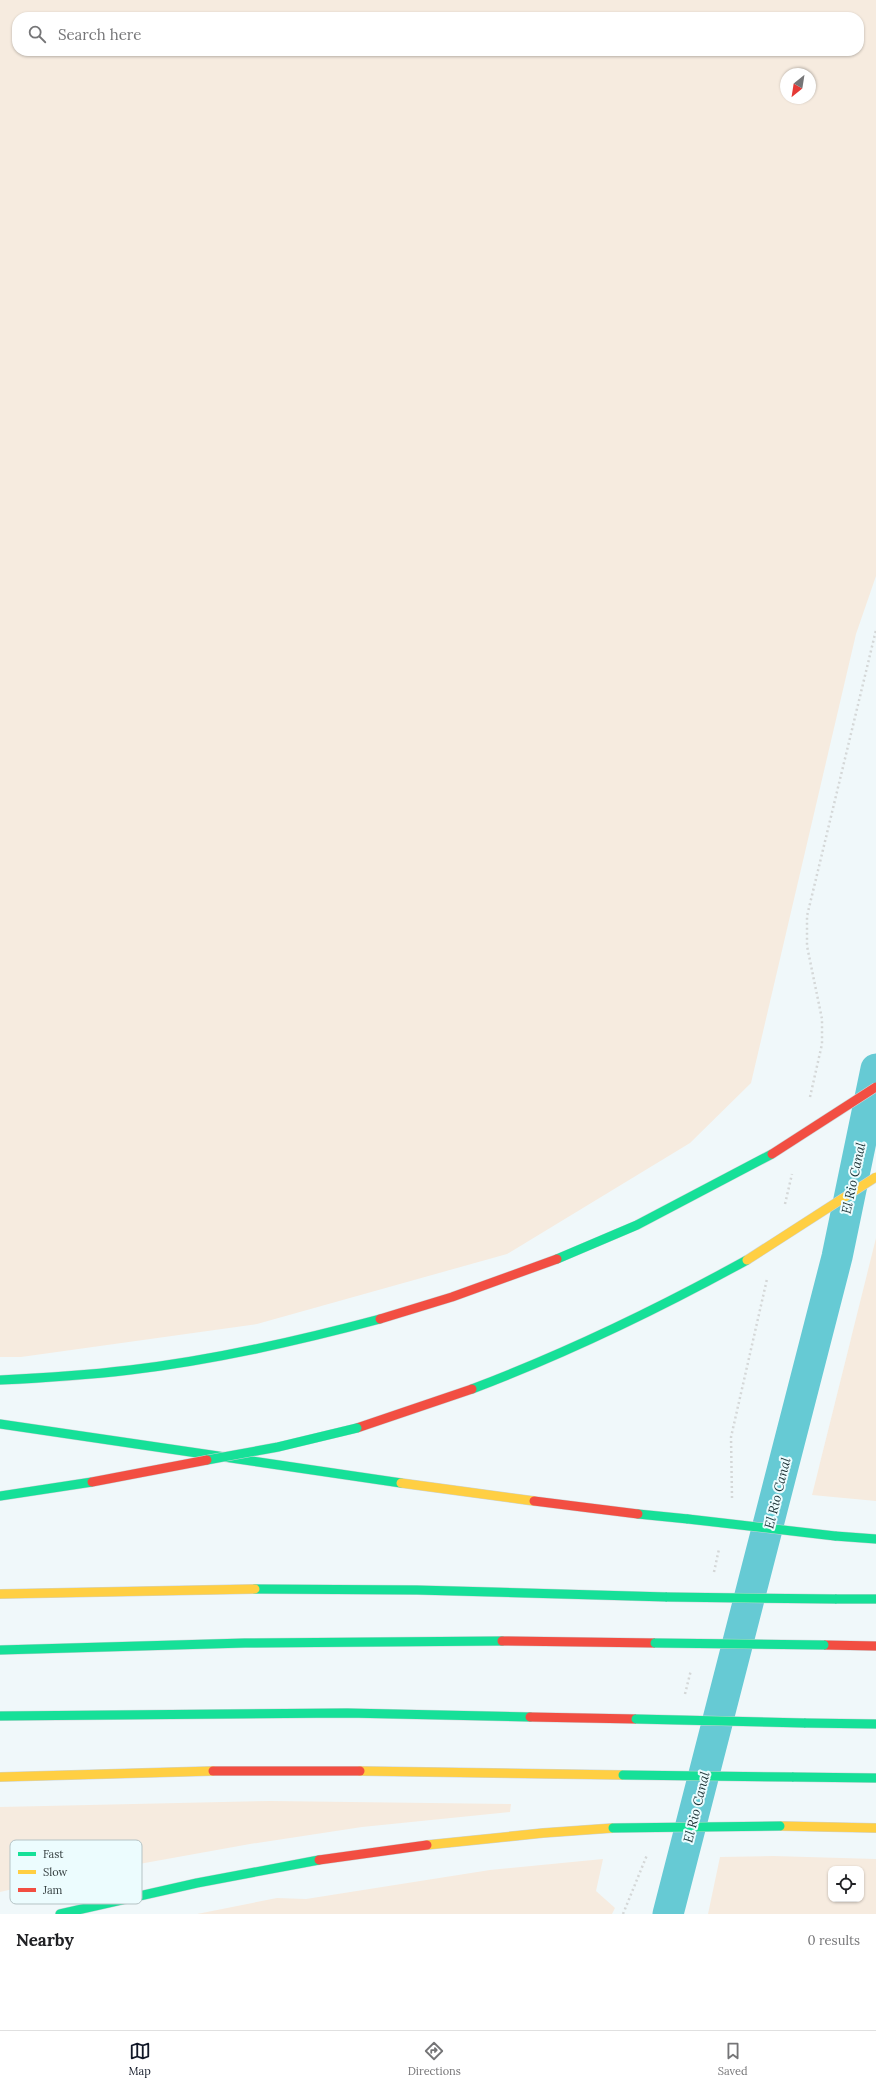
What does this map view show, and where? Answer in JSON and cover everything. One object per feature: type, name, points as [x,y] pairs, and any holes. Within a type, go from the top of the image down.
[{"type":"highway","points":[[0,1380],[70,1376],[197,1360],[266,1347],[336,1331],[467,1293],[588,1247],[642,1223],[772,1154],[876,1087]]},
{"type":"highway","points":[[0,1496],[92,1482],[278,1447],[357,1428],[478,1386],[578,1346],[679,1296],[747,1260],[876,1177]]},
{"type":"highway","points":[[0,1424],[413,1485],[603,1510],[835,1536],[876,1539]]},
{"type":"highway","points":[[0,1594],[221,1589],[354,1589],[667,1597],[876,1599]]},
{"type":"highway","points":[[0,1650],[318,1640],[519,1640],[876,1646]]},
{"type":"highway","points":[[0,1716],[347,1713],[876,1724]]},
{"type":"highway","points":[[0,1777],[242,1770],[411,1770],[623,1775],[876,1778]]},
{"type":"highway","points":[[142,1895],[228,1876],[336,1857],[497,1836],[613,1828],[780,1826],[876,1828]]},
{"type":"highway","points":[[60,1914],[104,1904]]},
{"type":"shaded area","points":[[0,0],[876,0],[876,576],[856,634],[751,1083],[690,1143],[507,1254],[257,1324],[21,1357],[0,1357]]},
{"type":"shaded area","points":[[876,1238],[876,1501],[812,1495]]},
{"type":"shaded area","points":[[270,1801],[511,1804],[510,1812],[362,1827],[250,1844],[142,1863],[142,1840],[10,1840],[10,1890],[0,1892],[0,1807]]},
{"type":"shaded area","points":[[773,1856],[876,1859],[876,1914],[708,1914],[720,1857]]},
{"type":"shaded area","points":[[603,1859],[596,1891],[615,1908],[612,1914],[197,1914],[277,1898],[306,1899],[490,1870]]},
{"type":"waterway","name":"El Rio Canal","points":[[668,1914],[837,1257],[876,1069]]},
{"type":"traffic: fast","points":[[557,1259],[637,1225],[772,1154]]},
{"type":"traffic: fast","points":[[472,1389],[543,1361],[612,1329],[680,1296],[747,1260]]},
{"type":"traffic: fast","points":[[0,1380],[98,1373],[162,1366],[287,1342],[380,1319]]},
{"type":"traffic: fast","points":[[0,1424],[401,1483]]},
{"type":"traffic: fast","points":[[207,1460],[278,1447],[357,1428]]},
{"type":"traffic: fast","points":[[0,1496],[92,1482]]},
{"type":"traffic: fast","points":[[638,1514],[688,1519]]},
{"type":"traffic: fast","points":[[688,1519],[835,1536]]},
{"type":"traffic: fast","points":[[835,1536],[876,1539]]},
{"type":"traffic: fast","points":[[255,1589],[417,1590],[667,1597]]},
{"type":"traffic: fast","points":[[667,1597],[835,1599]]},
{"type":"traffic: fast","points":[[835,1599],[876,1599]]},
{"type":"traffic: fast","points":[[0,1650],[245,1643],[502,1641]]},
{"type":"traffic: fast","points":[[655,1643],[824,1645]]},
{"type":"traffic: fast","points":[[0,1716],[347,1713],[530,1717]]},
{"type":"traffic: fast","points":[[636,1719],[804,1723]]},
{"type":"traffic: fast","points":[[804,1723],[876,1724]]},
{"type":"traffic: fast","points":[[623,1775],[792,1777]]},
{"type":"traffic: fast","points":[[792,1777],[876,1778]]},
{"type":"traffic: fast","points":[[613,1828],[780,1826]]},
{"type":"traffic: fast","points":[[142,1895],[197,1883],[319,1860]]},
{"type":"traffic: fast","points":[[60,1914],[104,1904]]},
{"type":"traffic: slow","points":[[747,1260],[876,1177]]},
{"type":"traffic: slow","points":[[401,1483],[534,1501]]},
{"type":"traffic: slow","points":[[0,1594],[255,1589]]},
{"type":"traffic: slow","points":[[0,1777],[213,1771]]},
{"type":"traffic: slow","points":[[360,1771],[623,1775]]},
{"type":"traffic: slow","points":[[780,1826],[876,1828]]},
{"type":"traffic: slow","points":[[427,1845],[543,1833],[613,1828]]},
{"type":"traffic: jam","points":[[772,1154],[876,1087]]},
{"type":"traffic: jam","points":[[380,1319],[452,1297],[557,1259]]},
{"type":"traffic: jam","points":[[357,1428],[472,1389]]},
{"type":"traffic: jam","points":[[92,1482],[207,1460]]},
{"type":"traffic: jam","points":[[534,1501],[638,1514]]},
{"type":"traffic: jam","points":[[502,1641],[655,1643]]},
{"type":"traffic: jam","points":[[824,1645],[876,1646]]},
{"type":"traffic: jam","points":[[530,1717],[636,1719]]},
{"type":"traffic: jam","points":[[213,1771],[360,1771]]},
{"type":"traffic: jam","points":[[319,1860],[427,1845]]}]
